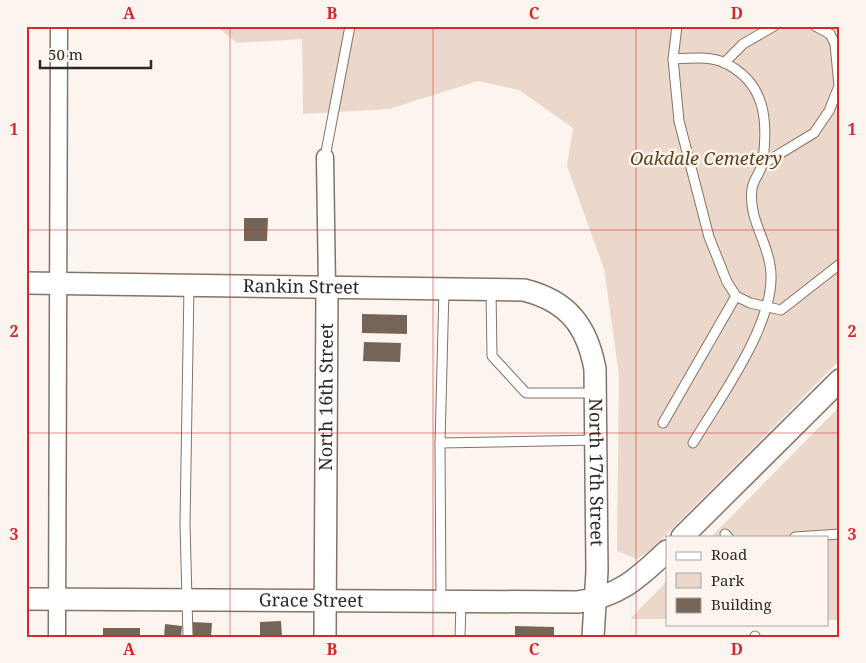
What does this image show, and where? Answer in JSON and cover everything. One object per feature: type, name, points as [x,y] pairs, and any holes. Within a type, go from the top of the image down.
[{"type":"street","points":[[57,637],[59,26]]},
{"type":"street","name":"North 16th Street","points":[[325,637],[326,157]]},
{"type":"street","name":"Rankin Street","points":[[26,283],[524,290],[552,300],[570,314]]},
{"type":"street","name":"North 17th Street","points":[[570,314],[589,342],[595,369],[595,600],[593,637]]},
{"type":"street","points":[[683,536],[840,380]]},
{"type":"street","name":"Grace Street","points":[[26,599],[451,603],[578,602],[595,600],[623,589],[666,552]]},
{"type":"lane","points":[[326,157],[350,26]]},
{"type":"lane","points":[[677,26],[673,59],[679,121],[709,237],[726,282],[736,296],[766,308],[781,310],[792,304],[840,264]]},
{"type":"lane","points":[[724,62],[744,44],[774,26]]},
{"type":"lane","points":[[763,164],[814,133],[829,111],[839,86],[836,71],[838,55],[829,30],[815,26]]},
{"type":"lane","points":[[673,59],[701,58],[724,62],[747,79],[764,108],[763,164],[752,187],[751,201],[754,222],[770,266],[771,288],[766,308],[753,342],[693,443]]},
{"type":"lane","points":[[188,637],[185,524],[189,286]]},
{"type":"lane","points":[[444,289],[440,443],[451,603],[460,637]]},
{"type":"lane","points":[[492,290],[492,356],[526,394],[596,393]]},
{"type":"lane","points":[[663,423],[736,296]]},
{"type":"lane","points":[[440,443],[596,440]]},
{"type":"lane","points":[[810,536],[840,534]]},
{"type":"green space","name":"Oakdale Cemetery","points":[[216,26],[840,26],[840,360],[652,549],[637,559],[617,551],[619,375],[604,269],[567,166],[573,128],[519,90],[478,81],[389,109],[303,114],[302,39],[237,43]]},
{"type":"green space","points":[[840,406],[840,620],[828,620],[828,536],[712,536]]},
{"type":"green space","points":[[666,582],[666,619],[630,619]]},
{"type":"building","points":[[244,218],[268,218],[267,241],[244,241]]},
{"type":"building","points":[[362,314],[407,315],[407,334],[362,333]]},
{"type":"building","points":[[364,342],[401,343],[400,362],[363,361]]},
{"type":"building","points":[[281,621],[282,637],[260,637],[260,622]]},
{"type":"building","points":[[191,622],[212,623],[211,637],[190,637]]},
{"type":"building","points":[[165,624],[182,626],[181,637],[164,637]]},
{"type":"building","points":[[515,626],[554,627],[554,637],[515,637]]},
{"type":"building","points":[[103,628],[140,628],[140,637],[103,637]]}]
